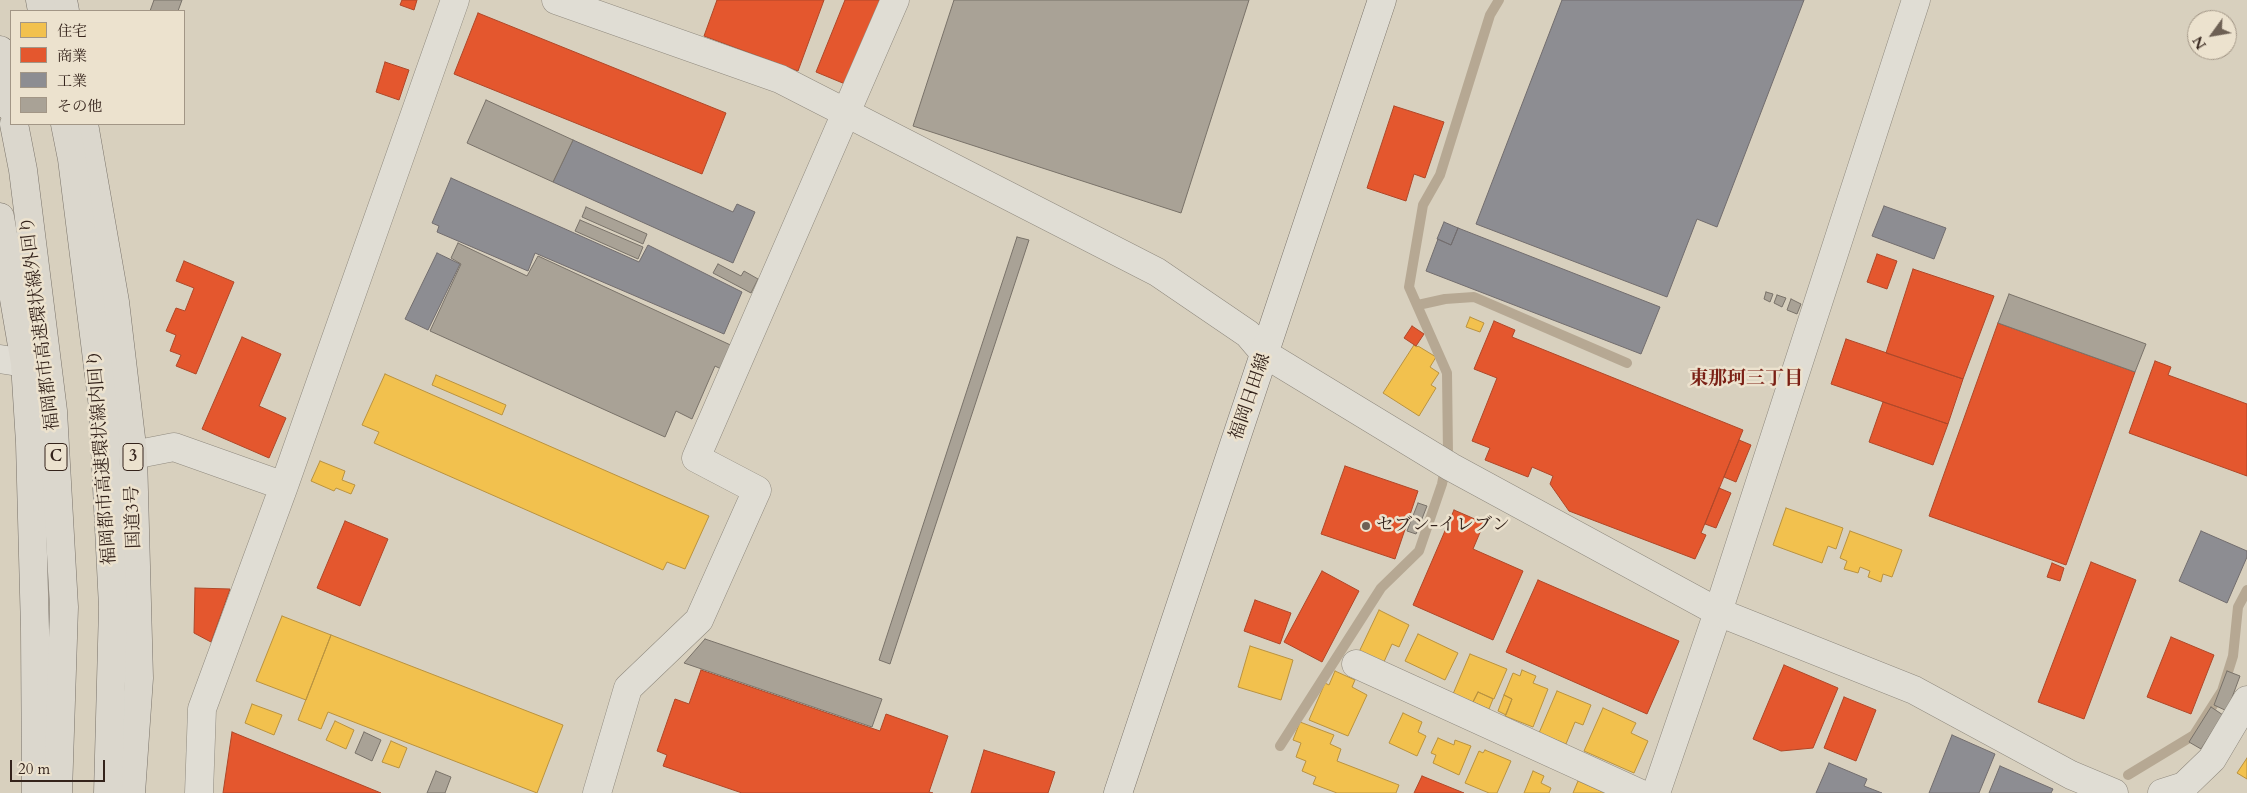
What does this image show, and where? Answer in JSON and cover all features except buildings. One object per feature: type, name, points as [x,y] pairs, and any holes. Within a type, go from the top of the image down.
[{"type":"highway","points":[[0,50],[10,103]]},
{"type":"highway","name":"福岡都市高速環状線外回り","points":[[14,125],[24,170],[53,411],[64,607],[58,793]]},
{"type":"highway","name":"福岡都市高速環状線内回り","points":[[65,125],[72,159],[103,407],[113,607],[108,793]]},
{"type":"highway","name":"国道3号","points":[[84,125],[115,302],[132,455],[139,678],[131,793]]},
{"type":"highway","points":[[0,217],[12,361],[30,443],[35,620],[36,793]]},
{"type":"street","points":[[199,793],[202,709],[284,486],[455,0]]},
{"type":"street","points":[[556,0],[780,79],[1157,272],[1248,334],[1265,354],[1451,468],[1718,612],[1914,690],[2071,775],[2114,793]]},
{"type":"street","points":[[597,793],[628,688],[699,620],[757,490],[696,458],[895,0]]},
{"type":"street","name":"福岡日田線","points":[[1118,793],[1382,0]]},
{"type":"street","points":[[1656,793],[1718,612],[1916,0]]},
{"type":"street","points":[[132,455],[174,447],[284,486]]},
{"type":"street","points":[[1356,664],[1639,793]]},
{"type":"street","points":[[2162,793],[2184,786],[2212,759],[2247,700]]},
{"type":"waterway","points":[[1280,746],[1381,588],[1419,551],[1442,484],[1448,454],[1447,373],[1409,287],[1423,205],[1440,175],[1490,15],[1499,0]]},
{"type":"waterway","points":[[1418,305],[1445,299],[1474,297],[1627,363]]},
{"type":"waterway","points":[[2128,775],[2194,735],[2222,691],[2233,656],[2238,607],[2247,590]]},
{"type":"place","name":"セブン-イレブン","points":[[1366,526]]},
{"type":"district","name":"東那珂三丁目","points":[[1746,380]]}]
